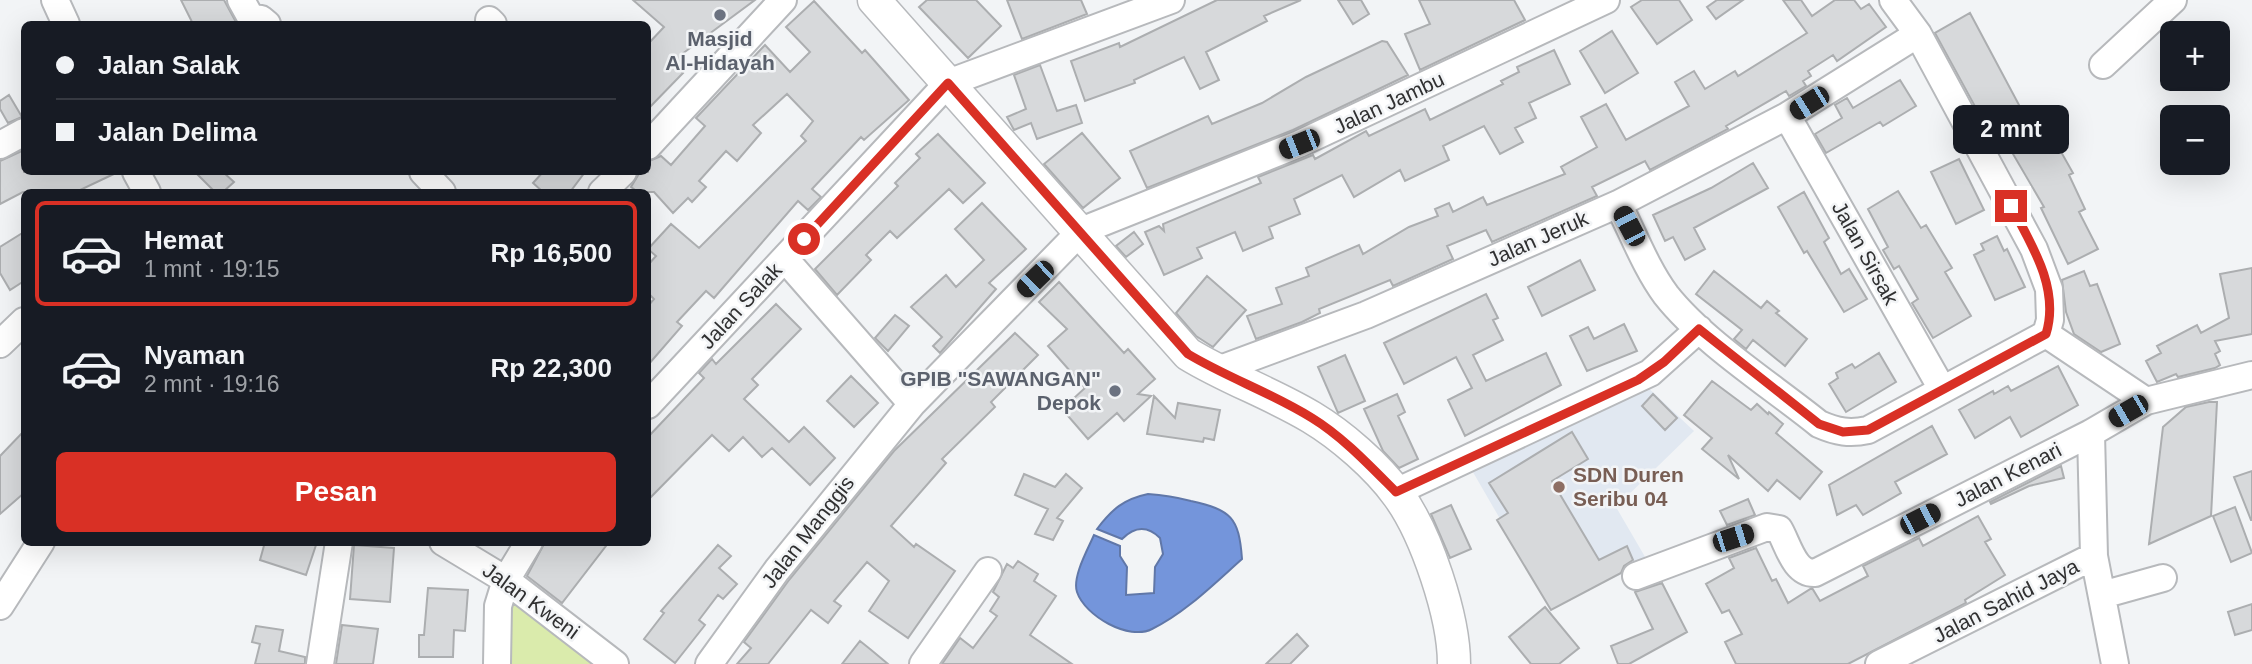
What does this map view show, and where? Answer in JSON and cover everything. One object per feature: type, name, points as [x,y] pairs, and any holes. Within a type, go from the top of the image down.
[{"type":"main road","points":[[874,0],[1188,354],[1215,371],[1264,391],[1313,418],[1396,492],[1407,508],[1447,607],[1454,664]]},
{"type":"street","points":[[55,0],[65,21]]},
{"type":"street","points":[[241,0],[251,18],[263,21]]},
{"type":"street","points":[[651,143],[783,0]]},
{"type":"street","points":[[948,83],[1129,7],[1171,0]]},
{"type":"street","name":"Jalan Jambu","points":[[1081,231],[1299,144],[1571,8],[1606,0]]},
{"type":"street","points":[[1618,204],[1664,292],[1699,329],[1819,424],[1843,432],[1868,430],[2046,334],[2050,320],[2049,289],[2034,249],[1918,34],[1893,0]]},
{"type":"street","points":[[2102,65],[2174,0]]},
{"type":"street","name":"Jalan Jeruk","points":[[1215,371],[1366,315],[1618,204],[1787,116],[1918,34]]},
{"type":"street","name":"Jalan Salak","points":[[651,402],[948,83]]},
{"type":"street","name":"Jalan Sirsak","points":[[1787,116],[1942,389]]},
{"type":"street","points":[[0,145],[21,134]]},
{"type":"street","points":[[426,175],[439,189]]},
{"type":"street","points":[[605,189],[620,175]]},
{"type":"street","name":"Jalan Manggis","points":[[709,664],[777,570],[912,404],[1081,231]]},
{"type":"street","points":[[785,259],[912,404]]},
{"type":"street","points":[[0,344],[21,324]]},
{"type":"street","points":[[1396,492],[1638,380],[1664,362],[1699,329]]},
{"type":"street","points":[[2046,334],[2146,401]]},
{"type":"street","points":[[2115,664],[2094,556],[2091,433],[2146,401],[2252,375]]},
{"type":"street","name":"Jalan Kenari","points":[[1636,576],[1768,527],[1779,529],[1799,566],[1815,573],[2091,433]]},
{"type":"street","points":[[0,606],[38,546]]},
{"type":"street","points":[[320,664],[338,546]]},
{"type":"street","name":"Jalan Kweni","points":[[450,546],[506,580],[615,664]]},
{"type":"street","points":[[497,664],[498,606],[506,580],[527,546]]},
{"type":"street","name":"Jalan Sahid Jaya","points":[[1879,664],[2094,556]]},
{"type":"street","points":[[923,664],[988,571]]},
{"type":"street","points":[[2102,594],[2163,578]]},
{"type":"shaded area","name":"SDN Duren Seribu 04","points":[[1643,383],[1694,431],[1616,507],[1648,562],[1551,607],[1470,467]]},
{"type":"green space","points":[[511,598],[595,664],[507,664]]},
{"type":"water","points":[[1148,494],[1205,504],[1224,512],[1235,525],[1242,559],[1176,615],[1152,629],[1132,632],[1109,624],[1089,610],[1076,586],[1081,563],[1094,535],[1120,546],[1120,556],[1127,567],[1126,595],[1154,593],[1155,567],[1163,554],[1160,538],[1145,529],[1131,532],[1122,539],[1097,529],[1119,506]]},
{"type":"building","points":[[181,0],[224,0],[235,21],[192,21]]},
{"type":"building","points":[[633,0],[755,0],[682,54],[684,56],[675,66],[683,73],[651,106],[651,41],[664,27]]},
{"type":"building","points":[[927,0],[976,0],[1001,26],[968,58],[919,7]]},
{"type":"building","points":[[1007,0],[1081,0],[1087,14],[1022,39]]},
{"type":"building","points":[[1217,0],[1301,0],[1264,16],[1267,21],[1206,52],[1219,80],[1200,89],[1184,57],[1134,80],[1135,83],[1085,101],[1071,61],[1119,43],[1120,47]]},
{"type":"building","points":[[1338,0],[1361,0],[1369,14],[1353,24]]},
{"type":"building","points":[[1419,0],[1514,0],[1525,20],[1420,70],[1405,34],[1430,24]]},
{"type":"building","points":[[1642,0],[1679,0],[1692,20],[1657,44],[1631,7]]},
{"type":"building","points":[[1717,0],[1743,0],[1716,19],[1707,7]]},
{"type":"building","points":[[1783,0],[1801,0],[1812,16],[1835,0],[1854,0],[1861,9],[1869,4],[1886,27],[1837,61],[1833,55],[1808,71],[1811,76],[1803,81],[1806,86],[1789,96],[1786,91],[1726,126],[1728,129],[1650,170],[1645,161],[1592,187],[1597,196],[1492,242],[1486,230],[1447,246],[1453,259],[1393,286],[1390,280],[1319,309],[1320,313],[1302,322],[1256,339],[1247,316],[1282,304],[1276,288],[1309,276],[1306,268],[1359,245],[1363,254],[1409,227],[1438,216],[1435,209],[1449,203],[1453,212],[1483,197],[1487,205],[1565,174],[1561,167],[1597,147],[1581,117],[1606,104],[1626,140],[1689,106],[1675,82],[1694,71],[1705,89],[1735,71],[1738,76],[1807,33]]},
{"type":"building","points":[[814,1],[862,53],[865,50],[909,100],[864,140],[861,137],[812,189],[821,197],[808,210],[798,201],[714,298],[706,291],[677,322],[682,326],[651,362],[651,302],[654,299],[651,296],[651,262],[656,256],[651,252],[651,246],[671,224],[699,248],[806,141],[801,136],[813,121],[787,94],[753,125],[761,133],[737,161],[726,151],[699,181],[706,187],[692,202],[688,198],[673,213],[651,189],[631,187],[638,175],[651,175],[651,160],[661,156],[671,165],[705,126],[696,118],[765,45],[790,72],[810,52],[786,27]]},
{"type":"building","points":[[1970,13],[2035,135],[2040,132],[2056,152],[2060,150],[2073,173],[2069,175],[2085,209],[2079,212],[2098,249],[2068,264],[2041,208],[2044,207],[1999,130],[1990,134],[1935,33]]},
{"type":"building","points":[[1612,31],[1638,73],[1605,93],[1580,51]]},
{"type":"building","points":[[1382,41],[1387,42],[1408,75],[1293,130],[1147,188],[1130,151],[1208,116],[1212,124],[1262,103],[1306,77]]},
{"type":"building","points":[[1554,50],[1570,84],[1529,103],[1536,118],[1515,128],[1523,142],[1500,154],[1484,126],[1443,146],[1449,160],[1405,181],[1400,170],[1354,197],[1342,175],[1294,199],[1300,214],[1269,227],[1273,238],[1243,251],[1235,232],[1197,248],[1202,258],[1164,275],[1145,232],[1159,226],[1164,231],[1163,224],[1261,183],[1258,177],[1313,155],[1315,159],[1366,131],[1369,136],[1425,109],[1430,120],[1503,84],[1501,81],[1519,72],[1517,67]]},
{"type":"building","points":[[1040,65],[1057,111],[1076,105],[1082,123],[1037,139],[1031,123],[1014,130],[1007,117],[1026,109],[1014,75]]},
{"type":"building","points":[[1900,80],[1916,106],[1883,126],[1880,122],[1826,153],[1815,134],[1842,118],[1835,105],[1847,98],[1853,108]]},
{"type":"building","points":[[9,95],[21,117],[8,123],[0,109],[0,101]]},
{"type":"building","points":[[1082,133],[1120,178],[1083,208],[1044,164]]},
{"type":"building","points":[[938,134],[985,183],[963,203],[949,189],[897,238],[890,231],[866,255],[871,260],[837,295],[815,269],[898,186],[895,183],[920,158],[916,154]]},
{"type":"building","points":[[21,151],[21,175],[112,175],[82,189],[21,189],[21,193],[0,204],[0,161]]},
{"type":"building","points":[[1959,159],[1984,210],[1956,224],[1931,172]]},
{"type":"building","points":[[1753,163],[1768,188],[1694,228],[1705,249],[1685,260],[1673,237],[1665,241],[1653,215],[1711,188]]},
{"type":"building","points":[[198,175],[226,175],[234,182],[226,189],[212,189]]},
{"type":"building","points":[[540,175],[583,175],[572,189],[540,189],[533,183]]},
{"type":"building","points":[[1898,191],[1921,228],[1926,225],[1952,268],[1945,272],[1971,316],[1933,338],[1912,303],[1918,299],[1899,266],[1894,269],[1883,250],[1888,247],[1868,209]]},
{"type":"building","points":[[1804,192],[1829,238],[1824,242],[1841,274],[1849,269],[1867,299],[1844,312],[1807,251],[1804,253],[1778,207]]},
{"type":"building","points":[[982,203],[1026,249],[989,283],[996,289],[940,353],[933,346],[942,337],[911,307],[946,275],[956,287],[984,260],[955,229]]},
{"type":"building","points":[[1134,232],[1143,244],[1126,257],[1116,246]]},
{"type":"building","points":[[21,234],[21,283],[10,290],[0,273],[0,247]]},
{"type":"building","points":[[1997,236],[2004,251],[2007,249],[2025,287],[1995,300],[1974,255],[1984,250],[1981,244]]},
{"type":"building","points":[[1580,260],[1595,290],[1542,316],[1528,287]]},
{"type":"building","points":[[2252,268],[2252,334],[2215,341],[2220,351],[2215,354],[2220,365],[2215,368],[2178,377],[2176,374],[2157,382],[2146,361],[2161,353],[2157,346],[2197,325],[2201,333],[2229,318],[2220,274]]},
{"type":"building","points":[[1714,271],[1761,308],[1767,301],[1779,311],[1776,313],[1807,339],[1785,366],[1753,340],[1746,349],[1734,339],[1742,330],[1696,294]]},
{"type":"building","points":[[2084,271],[2090,286],[2097,284],[2120,344],[2101,352],[2074,334],[2066,312],[2062,280]]},
{"type":"building","points":[[1207,276],[1246,310],[1213,347],[1196,336],[1176,313]]},
{"type":"building","points":[[1059,282],[1124,353],[1128,349],[1155,379],[1138,394],[1151,396],[1124,421],[1117,413],[1088,439],[1062,409],[1085,388],[1048,346],[1067,329],[1039,302]]},
{"type":"building","points":[[1486,294],[1498,318],[1493,320],[1503,340],[1473,355],[1486,381],[1546,353],[1561,385],[1465,436],[1448,400],[1472,388],[1456,357],[1404,384],[1384,343]]},
{"type":"building","points":[[776,304],[801,329],[752,379],[758,385],[744,399],[789,442],[804,427],[835,458],[810,485],[772,448],[762,457],[743,437],[729,451],[712,435],[651,497],[651,434],[704,378],[699,373],[712,359],[716,364]]},
{"type":"building","points":[[895,315],[909,326],[888,351],[875,338]]},
{"type":"building","points":[[1624,324],[1637,351],[1587,371],[1570,336],[1588,327],[1594,339]]},
{"type":"building","points":[[1015,333],[1038,355],[991,402],[995,407],[942,459],[946,463],[891,526],[914,547],[916,544],[955,571],[908,638],[869,611],[889,581],[867,562],[834,601],[841,606],[828,623],[811,610],[768,664],[737,664],[751,648],[744,642],[789,580],[894,451]]},
{"type":"building","points":[[1879,353],[1896,382],[1846,412],[1829,384],[1838,378],[1836,373],[1852,364],[1855,368]]},
{"type":"building","points":[[1345,355],[1365,401],[1338,413],[1318,367]]},
{"type":"building","points":[[2058,366],[2078,405],[2021,437],[2010,417],[1975,438],[1959,410],[1993,391],[1994,394],[2008,386],[2011,391]]},
{"type":"building","points":[[851,376],[878,403],[854,427],[827,401]]},
{"type":"building","points":[[1712,381],[1751,410],[1757,404],[1768,414],[1769,412],[1783,424],[1776,433],[1822,472],[1800,499],[1777,480],[1768,491],[1728,455],[1739,479],[1702,449],[1712,438],[1684,415]]},
{"type":"building","points":[[1397,394],[1405,412],[1398,416],[1418,459],[1399,468],[1383,451],[1364,409]]},
{"type":"building","points":[[1653,394],[1677,418],[1665,430],[1642,406]]},
{"type":"building","points":[[1154,396],[1175,418],[1178,403],[1220,410],[1214,440],[1204,438],[1203,442],[1147,434]]},
{"type":"building","points":[[2217,402],[2211,516],[2149,544],[2163,427],[2186,407]]},
{"type":"building","points":[[1932,426],[1947,454],[1895,482],[1901,493],[1863,515],[1856,505],[1837,515],[1829,485]]},
{"type":"building","points":[[1572,432],[1588,459],[1552,481],[1599,560],[1627,546],[1633,560],[1624,566],[1621,573],[1551,610],[1497,520],[1508,513],[1489,483]]},
{"type":"building","points":[[21,434],[21,496],[0,514],[0,456]]},
{"type":"building","points":[[2061,466],[2064,478],[2029,486],[1991,504],[1990,502]]},
{"type":"building","points":[[2252,471],[2252,520],[2251,520],[2234,477]]},
{"type":"building","points":[[1024,474],[1055,487],[1066,474],[1082,488],[1057,518],[1063,521],[1053,540],[1035,534],[1048,509],[1015,495]]},
{"type":"building","points":[[1748,499],[1755,515],[1727,525],[1720,511]]},
{"type":"building","points":[[1451,505],[1471,549],[1450,558],[1431,514]]},
{"type":"building","points":[[2235,507],[2252,553],[2231,562],[2213,516]]},
{"type":"building","points":[[1978,516],[1991,539],[1985,542],[2005,575],[1965,600],[1966,603],[1848,664],[1736,664],[1725,642],[1742,634],[1729,610],[1722,613],[1706,584],[1734,568],[1729,558],[1756,548],[1772,581],[1776,579],[1788,603],[1812,588],[1820,601],[1868,576],[1863,566],[1919,538],[1923,546]]},
{"type":"building","points":[[718,545],[731,556],[719,568],[737,584],[723,599],[718,595],[699,620],[705,625],[675,663],[644,639],[664,613],[661,611]]},
{"type":"building","points":[[264,546],[316,546],[306,575],[260,560]]},
{"type":"building","points":[[354,546],[394,548],[390,602],[350,599]]},
{"type":"building","points":[[543,546],[606,546],[562,603],[527,576]]},
{"type":"building","points":[[1018,561],[1038,574],[1034,581],[1056,596],[1030,635],[1072,664],[942,664],[960,638],[973,648],[997,616],[990,611],[999,597],[993,592],[1007,564],[1013,568]]},
{"type":"building","points":[[1662,583],[1687,632],[1629,664],[1618,664],[1611,646],[1653,629],[1635,592]]},
{"type":"building","points":[[428,588],[468,590],[465,631],[454,630],[453,657],[419,657],[419,635],[424,635]]},
{"type":"building","points":[[2252,604],[2252,630],[2235,635],[2228,612]]},
{"type":"building","points":[[1545,607],[1579,648],[1559,664],[1531,664],[1509,637]]},
{"type":"building","points":[[342,625],[378,629],[373,664],[336,664]]},
{"type":"building","points":[[256,626],[283,630],[279,651],[305,657],[305,664],[255,664],[260,644],[252,642]]},
{"type":"building","points":[[1297,634],[1308,646],[1290,664],[1266,664]]},
{"type":"building","points":[[860,641],[870,649],[888,664],[842,664]]},
{"type":"place","name":"Masjid Al-Hidayah","points":[[720,15]]},
{"type":"place","name":"GPIB \"SAWANGAN\" Depok","points":[[1115,391]]},
{"type":"place","name":"SDN Duren Seribu 04","points":[[1559,487]]},
{"type":"route","points":[[804,239],[948,83],[1188,354],[1215,371],[1264,391],[1313,418],[1366,462],[1396,492],[1638,380],[1664,362],[1699,329],[1819,424],[1843,432],[1868,430],[1942,389],[2029,346],[2046,334],[2051,307],[2049,289],[2034,249],[2011,206]]}]
